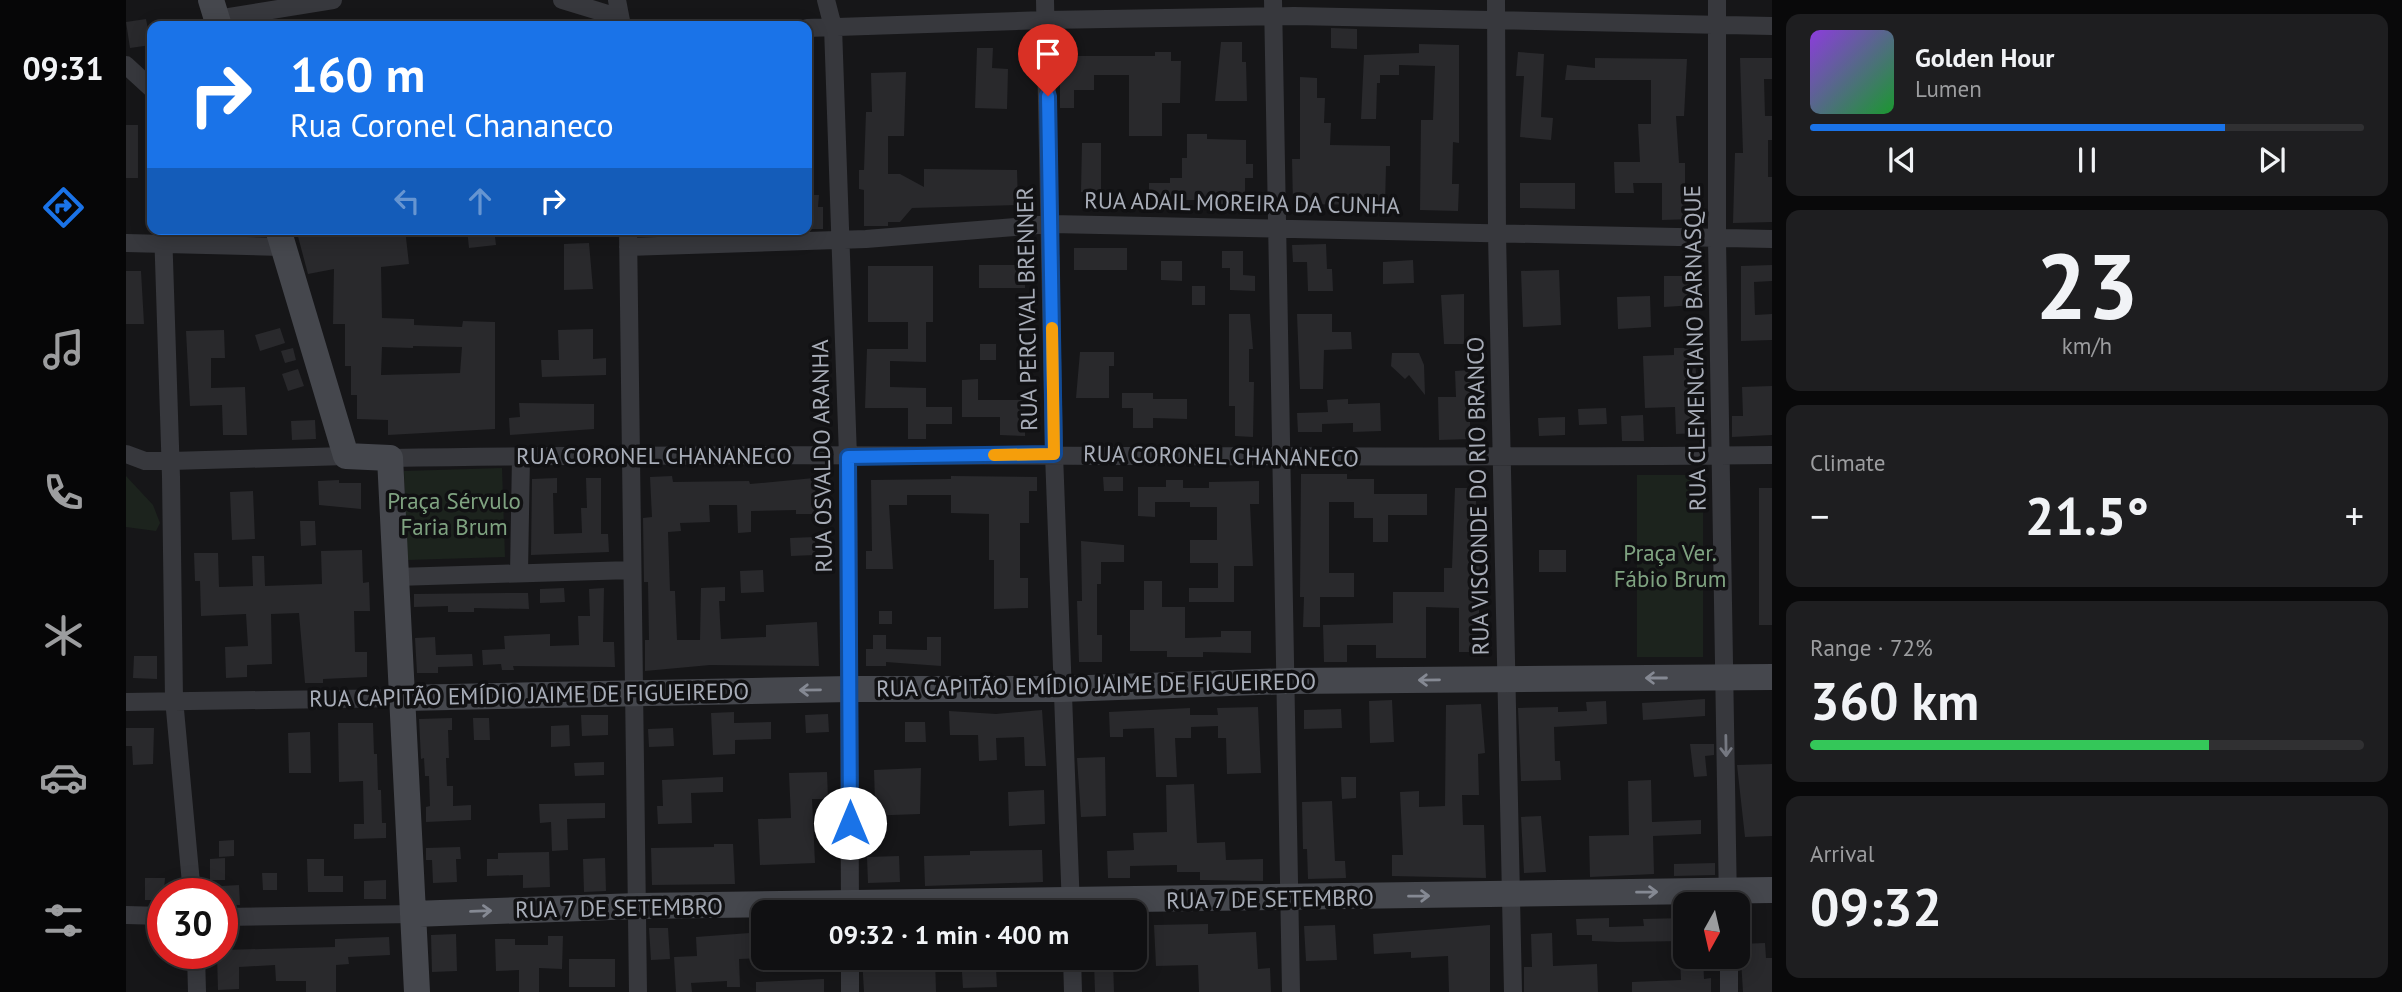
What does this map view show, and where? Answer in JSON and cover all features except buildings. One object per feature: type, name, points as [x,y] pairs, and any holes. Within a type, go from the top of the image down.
[{"type":"main road","points":[[280,238],[346,456]]},
{"type":"main road","name":"RUA CORONEL CHANANECO","points":[[346,456],[390,458]]},
{"type":"main road","points":[[390,458],[418,992]]},
{"type":"main road","name":"RUA CAPITÃO EMÍDIO JAIME DE FIGUEIREDO","points":[[402,698],[850,689],[1062,690],[1287,681],[1772,677]]},
{"type":"main road","name":"RUA 7 DE SETEMBRO","points":[[1750,894],[1772,890]]},
{"type":"main road","name":"RUA 7 DE SETEMBRO","points":[[1147,904],[1511,893],[1673,897]]},
{"type":"main road","name":"RUA 7 DE SETEMBRO","points":[[413,914],[638,906],[751,907]]},
{"type":"street","points":[[216,15],[333,0]]},
{"type":"street","points":[[562,0],[608,14],[616,21]]},
{"type":"street","points":[[617,0],[620,21]]},
{"type":"street","name":"RUA OSVALDO ARANHA","points":[[826,0],[833,27],[848,457],[850,900]]},
{"type":"street","name":"RUA PERCIVAL BRENNER","points":[[1045,0],[1054,454],[1071,900]]},
{"type":"street","name":"RUA VISCONDE DO RIO BRANCO","points":[[1496,0],[1497,234],[1513,992]]},
{"type":"street","name":"RUA CLEMENCIANO BARNASQUE","points":[[1717,0],[1717,240],[1728,892]]},
{"type":"street","points":[[812,28],[1046,20],[1273,8],[1496,20],[1772,26]]},
{"type":"street","points":[[1273,8],[1291,992]]},
{"type":"street","points":[[126,65],[147,84]]},
{"type":"street","name":"RUA ADAIL MOREIRA DA CUNHA","points":[[628,238],[841,240],[1051,224],[1717,240],[1772,239]]},
{"type":"street","points":[[163,237],[171,461],[174,699],[191,878]]},
{"type":"street","points":[[126,243],[163,237],[280,238]]},
{"type":"street","points":[[628,238],[638,992]]},
{"type":"street","name":"RUA CORONEL CHANANECO","points":[[126,454],[145,461],[346,456]]},
{"type":"street","name":"RUA CORONEL CHANANECO","points":[[390,458],[632,454],[848,457],[1054,454],[1283,458],[1772,455]]},
{"type":"street","points":[[519,573],[521,456]]},
{"type":"street","points":[[396,577],[632,570]]},
{"type":"street","name":"RUA CAPITÃO EMÍDIO JAIME DE FIGUEIREDO","points":[[126,702],[174,699],[402,698]]},
{"type":"street","name":"RUA 7 DE SETEMBRO","points":[[238,917],[413,914]]},
{"type":"street","points":[[126,915],[147,916]]},
{"type":"street","points":[[196,969],[197,992]]},
{"type":"street","points":[[850,970],[850,992]]},
{"type":"street","points":[[1072,970],[1073,992]]},
{"type":"street","points":[[1729,970],[1729,992]]},
{"type":"green space","name":"Praça Sérvulo Faria Brum","points":[[502,468],[505,557],[407,560],[404,471]]},
{"type":"green space","name":"Praça Ver. Fábio Brum","points":[[1637,475],[1703,475],[1703,657],[1637,657]]},
{"type":"green space","points":[[126,476],[153,505],[160,523],[156,531],[126,527]]},
{"type":"slow traffic","points":[[994,455],[1054,454],[1052,328]]},
{"type":"route","points":[[850,823],[848,457],[1054,454],[1048,96]]}]
